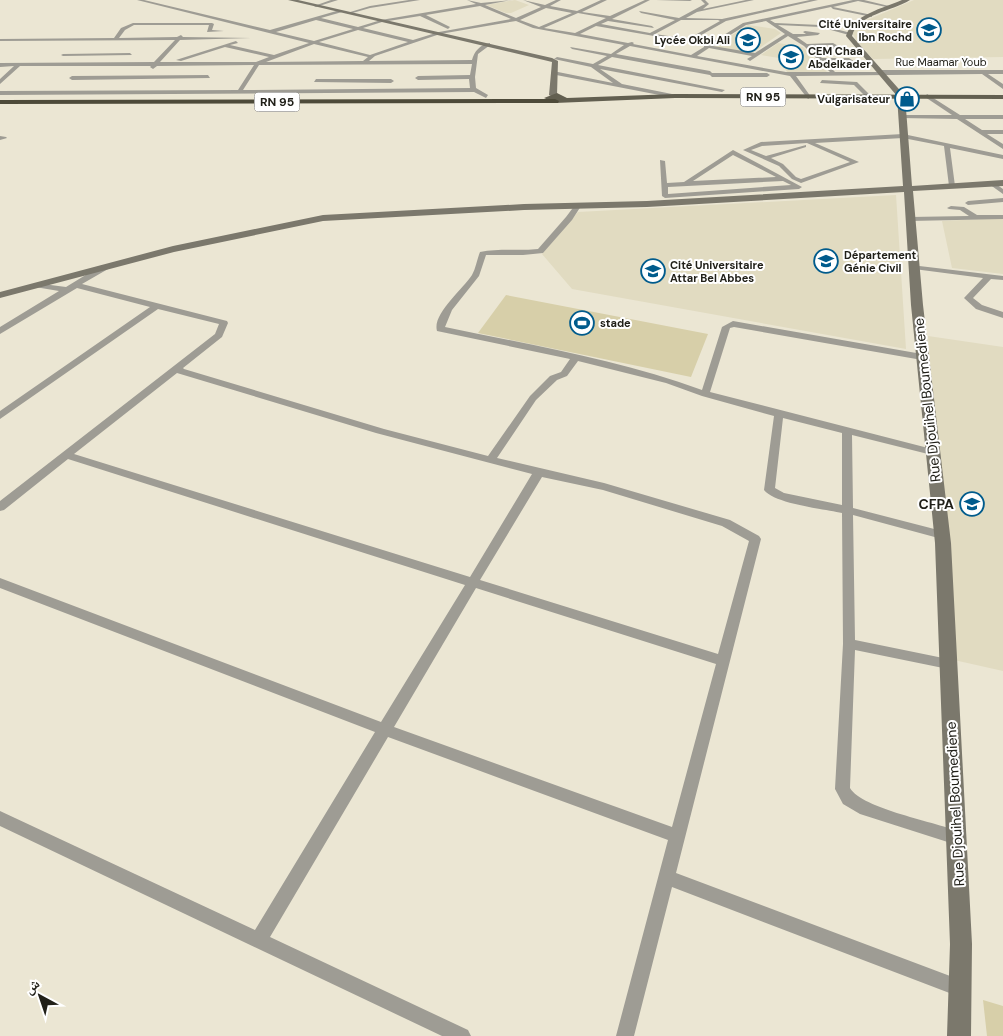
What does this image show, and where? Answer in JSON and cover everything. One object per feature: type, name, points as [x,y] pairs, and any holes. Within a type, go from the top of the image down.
[{"type":"highway","name":"RN 95","points":[[0,98],[556,96]]},
{"type":"highway","name":"RN 95","points":[[0,102],[556,96]]},
{"type":"main road","points":[[291,0],[556,60],[553,73],[556,96]]},
{"type":"main road","points":[[886,6],[851,27],[849,34],[852,42],[901,96],[1003,96]]},
{"type":"main road","name":"RN 95","points":[[556,96],[626,97],[725,93],[808,97],[901,96]]},
{"type":"main road","name":"Rue Djouihel Boumediene","points":[[901,96],[922,357],[942,535],[962,944],[958,1036]]},
{"type":"main road","points":[[0,295],[206,241],[322,218],[577,206],[734,195],[907,189],[1003,183]]},
{"type":"street","points":[[139,0],[268,33],[370,56],[439,33],[516,20],[559,0]]},
{"type":"street","points":[[316,6],[336,0]]},
{"type":"street","points":[[349,13],[367,7],[418,0]]},
{"type":"street","points":[[469,0],[540,28],[789,74],[808,97]]},
{"type":"street","points":[[240,91],[258,63],[312,43],[381,21],[510,0]]},
{"type":"street","points":[[525,0],[537,5],[661,28]]},
{"type":"street","points":[[430,32],[510,17],[546,0]]},
{"type":"street","points":[[588,0],[602,1]]},
{"type":"street","points":[[635,0],[646,1]]},
{"type":"street","points":[[686,0],[697,11],[716,19]]},
{"type":"street","points":[[658,2],[690,0]]},
{"type":"street","points":[[593,66],[640,39],[697,11],[707,4],[703,0]]},
{"type":"street","points":[[729,0],[734,4],[770,10]]},
{"type":"street","points":[[697,11],[752,0]]},
{"type":"street","points":[[781,0],[795,2]]},
{"type":"street","points":[[651,8],[643,12],[683,18],[723,20],[816,0]]},
{"type":"street","points":[[770,22],[859,0],[886,6]]},
{"type":"street","points":[[540,28],[602,1]]},
{"type":"street","points":[[575,35],[646,1]]},
{"type":"street","points":[[398,3],[406,7]]},
{"type":"street","points":[[722,6],[759,12]]},
{"type":"street","points":[[827,8],[886,6]]},
{"type":"street","points":[[413,10],[448,28]]},
{"type":"street","points":[[680,10],[738,16]]},
{"type":"street","points":[[168,64],[340,11]]},
{"type":"street","points":[[641,25],[660,15]]},
{"type":"street","points":[[623,21],[631,17]]},
{"type":"street","points":[[316,19],[413,42]]},
{"type":"street","points":[[596,24],[689,41],[723,22],[723,20]]},
{"type":"street","points":[[674,22],[693,25]]},
{"type":"street","points":[[770,22],[811,46],[821,61],[834,74]]},
{"type":"street","points":[[693,56],[745,24],[770,22],[820,26],[849,34]]},
{"type":"street","points":[[115,38],[123,29],[133,24],[213,25],[208,30],[232,31]]},
{"type":"street","points":[[140,82],[192,24]]},
{"type":"street","points":[[702,27],[712,28]]},
{"type":"street","points":[[242,31],[262,31]]},
{"type":"street","points":[[556,60],[587,37],[599,32],[640,39]]},
{"type":"street","points":[[743,65],[789,34],[816,32],[818,34],[789,34]]},
{"type":"street","points":[[17,40],[22,34]]},
{"type":"street","points":[[798,35],[829,60]]},
{"type":"street","points":[[0,40],[249,38]]},
{"type":"street","points":[[8,46],[33,40]]},
{"type":"street","points":[[689,41],[687,43],[756,55]]},
{"type":"street","points":[[474,90],[472,77],[477,51],[488,44]]},
{"type":"street","points":[[226,46],[274,57]]},
{"type":"street","points":[[572,48],[711,74],[778,76],[789,74]]},
{"type":"street","points":[[66,82],[101,54]]},
{"type":"street","points":[[64,55],[130,54]]},
{"type":"street","points":[[365,62],[370,56]]},
{"type":"street","points":[[699,57],[725,93]]},
{"type":"street","points":[[556,60],[725,93]]},
{"type":"street","points":[[829,60],[852,62],[821,61],[829,60]]},
{"type":"street","points":[[311,91],[324,62]]},
{"type":"street","points":[[388,91],[396,62]]},
{"type":"street","points":[[0,65],[474,62]]},
{"type":"street","points":[[197,92],[218,63]]},
{"type":"street","points":[[0,82],[19,65]]},
{"type":"street","points":[[593,66],[620,85]]},
{"type":"street","points":[[983,72],[1003,87]]},
{"type":"street","name":"Rue Maamar Youb","points":[[789,74],[1003,72]]},
{"type":"street","points":[[553,73],[675,96]]},
{"type":"street","points":[[816,74],[824,86],[858,86],[868,96]]},
{"type":"street","points":[[72,78],[208,77]]},
{"type":"street","points":[[418,78],[472,77]]},
{"type":"street","points":[[316,81],[390,80]]},
{"type":"street","points":[[55,92],[61,87]]},
{"type":"street","points":[[0,93],[133,89],[197,92],[474,90],[486,96]]},
{"type":"street","points":[[927,96],[1002,146]]},
{"type":"street","points":[[902,117],[1003,117]]},
{"type":"street","points":[[980,132],[1003,132]]},
{"type":"street","points":[[766,158],[808,143],[856,162],[804,181],[797,180],[781,165],[746,149],[761,144],[808,143],[903,136],[1003,157]]},
{"type":"street","points":[[850,146],[876,138]]},
{"type":"street","points":[[947,145],[952,186]]},
{"type":"street","points":[[833,152],[842,150]]},
{"type":"street","points":[[662,160],[663,185],[666,196],[734,195],[799,188],[731,152],[685,184]]},
{"type":"street","points":[[726,182],[736,176]]},
{"type":"street","points":[[663,185],[784,179]]},
{"type":"street","points":[[726,182],[734,195]]},
{"type":"street","points":[[991,183],[1003,192]]},
{"type":"street","points":[[968,203],[1003,200]]},
{"type":"street","points":[[577,206],[540,251],[523,253],[491,252],[483,254],[477,274],[444,316],[439,326],[442,330],[575,358],[669,381],[704,394],[932,452]]},
{"type":"street","points":[[951,208],[962,208],[978,218]]},
{"type":"street","points":[[910,219],[1003,217]]},
{"type":"street","points":[[0,331],[105,266]]},
{"type":"street","points":[[914,266],[1003,278]]},
{"type":"street","points":[[989,276],[968,298],[979,307],[1003,315]]},
{"type":"street","points":[[38,285],[66,290]]},
{"type":"street","points":[[0,507],[219,335],[224,323],[75,285]]},
{"type":"street","points":[[0,416],[158,305]]},
{"type":"street","points":[[704,394],[726,327],[733,324],[922,357]]},
{"type":"street","points":[[490,460],[534,395],[558,375],[564,374],[575,358]]},
{"type":"street","points":[[178,367],[180,371],[380,431],[604,487],[726,523],[755,539],[625,1036]]},
{"type":"street","points":[[779,414],[769,490],[781,496],[848,510],[942,535]]},
{"type":"street","points":[[847,431],[849,644],[842,789],[848,799],[865,809],[957,838]]},
{"type":"street","points":[[66,455],[723,661]]},
{"type":"street","points":[[258,940],[538,472]]},
{"type":"street","points":[[0,583],[384,730],[677,836]]},
{"type":"street","points":[[849,644],[948,664]]},
{"type":"street","points":[[0,818],[462,1036]]},
{"type":"street","points":[[666,878],[960,988]]},
{"type":"shaded area","points":[[515,0],[529,5],[511,13],[506,13],[486,5]]},
{"type":"shaded area","name":"Cité Universitaire Ibn Rochd","points":[[914,0],[1003,0],[1003,57],[873,59],[852,33],[867,20]]},
{"type":"shaded area","name":"Lycée Okbi Ali","points":[[748,25],[775,29],[781,33],[751,54],[713,47]]},
{"type":"shaded area","name":"CEM Chaa Abdelkader","points":[[778,43],[803,47],[827,72],[787,72],[779,58],[761,55]]},
{"type":"shaded area","points":[[896,195],[906,349],[572,289],[542,254],[578,212]]},
{"type":"shaded area","points":[[1003,218],[1003,274],[952,268],[942,221]]},
{"type":"shaded area","points":[[506,295],[708,334],[691,377],[478,333]]},
{"type":"shaded area","name":"CFPA","points":[[928,336],[1003,347],[1003,671],[954,660]]},
{"type":"shaded area","points":[[983,1000],[1003,1006],[1003,1036],[987,1036]]},
{"type":"place","name":"Cité Universitaire Ibn Rochd","points":[[929,30]]},
{"type":"place","name":"Lycée Okbi Ali","points":[[748,40]]},
{"type":"place","name":"CEM Chaa Abdelkader","points":[[791,57]]},
{"type":"place","name":"Vulgarisateur","points":[[907,99]]},
{"type":"place","name":"Département Génie Civil","points":[[826,261]]},
{"type":"place","name":"Cité Universitaire Attar Bel Abbes","points":[[653,271]]},
{"type":"place","name":"stade","points":[[582,323]]},
{"type":"place","name":"CFPA","points":[[972,504]]}]
